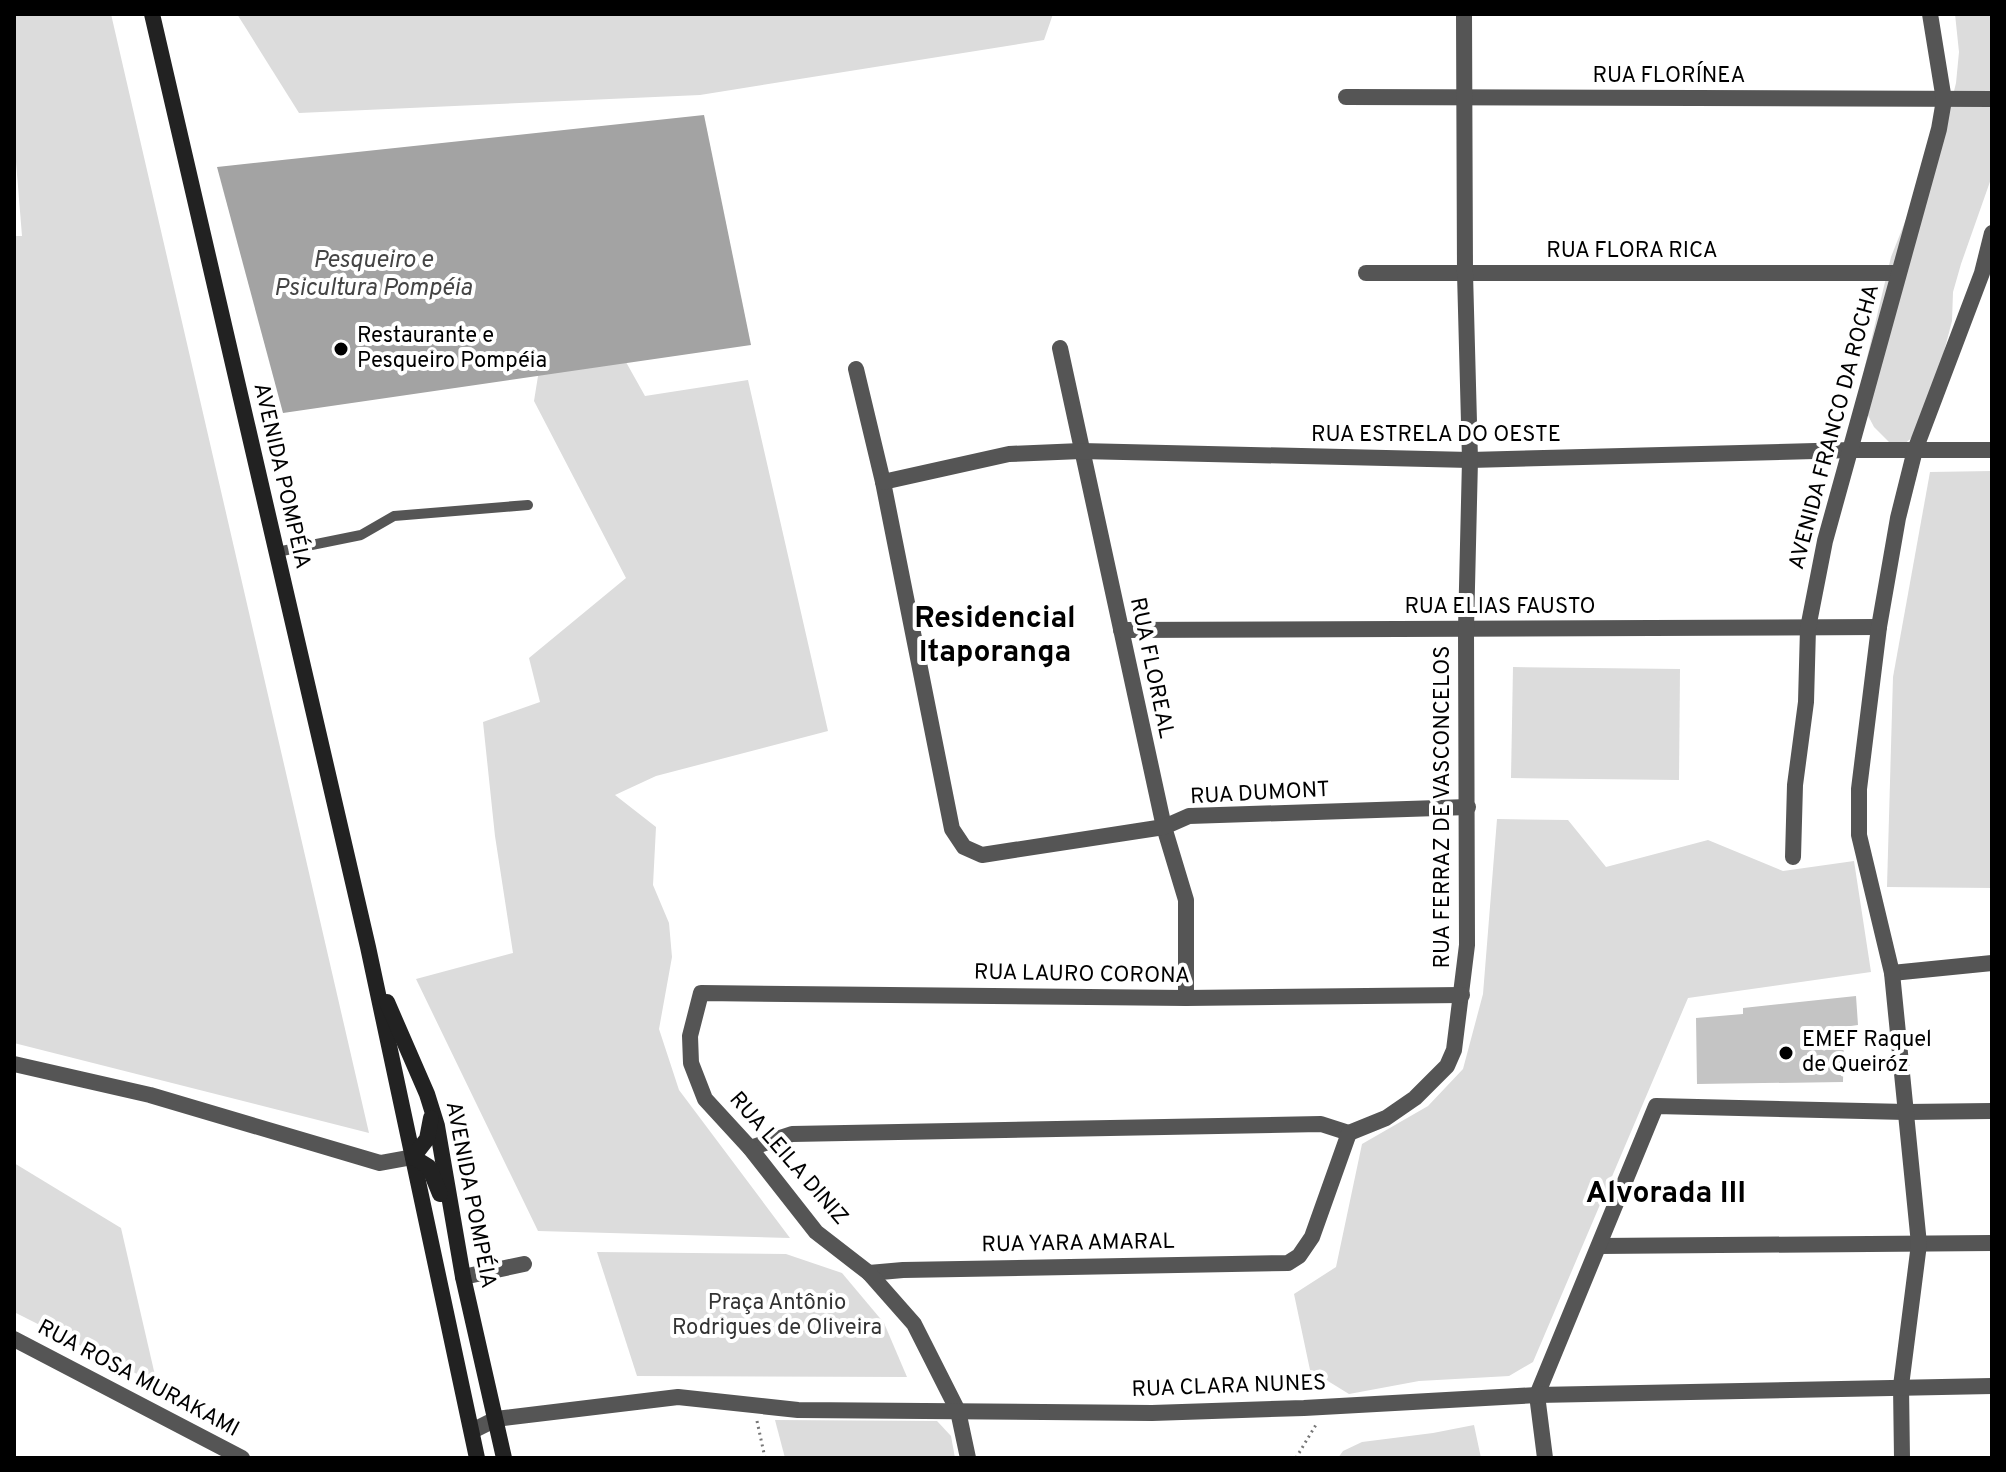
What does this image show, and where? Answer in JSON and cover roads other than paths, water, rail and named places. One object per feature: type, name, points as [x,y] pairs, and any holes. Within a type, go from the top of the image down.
[{"type":"main road","name":"AVENIDA POMPÉIA","points":[[152,14],[368,947],[477,1458]]},
{"type":"main road","name":"AVENIDA POMPÉIA","points":[[368,947],[437,1126],[462,1273],[504,1458]]},
{"type":"main road","points":[[427,1094],[430,1128],[421,1149],[413,1157],[425,1163],[432,1172],[462,1273]]},
{"type":"street","name":"RUA FERRAZ DE VASCONCELOS","points":[[1349,1133],[1396,1111],[1415,1098],[1447,1066],[1454,1050],[1462,995],[1467,945],[1466,629],[1470,460],[1465,273],[1464,14]]},
{"type":"street","name":"AVENIDA FRANCO DA ROCHA","points":[[1793,857],[1795,785],[1806,702],[1808,628],[1825,541],[1939,129],[1944,100],[1930,14]]},
{"type":"street","name":"RUA FLORÍNEA","points":[[1346,97],[1992,99]]},
{"type":"street","points":[[1902,1458],[1901,1386],[1919,1244],[1892,973],[1859,835],[1859,789],[1879,627],[1898,518],[1915,450],[1987,273],[1992,233]]},
{"type":"street","name":"RUA FLORA RICA","points":[[1366,273],[1898,273]]},
{"type":"street","name":"RUA FLOREAL","points":[[1060,348],[1164,827],[1186,900],[1186,998]]},
{"type":"street","points":[[856,369],[883,482]]},
{"type":"street","name":"RUA ESTRELA DO OESTE","points":[[883,482],[1009,454],[1081,451],[1470,460],[1852,450],[1992,450]]},
{"type":"street","name":"RUA DUMONT","points":[[883,482],[952,829],[964,847],[982,855],[1164,827],[1189,816],[1468,807]]},
{"type":"street","name":"RUA ELIAS FAUSTO","points":[[1121,630],[1879,627]]},
{"type":"street","points":[[1892,973],[1992,963]]},
{"type":"street","name":"RUA LAURO CORONA","points":[[701,993],[1186,998],[1462,995]]},
{"type":"street","name":"RUA LEILA DINIZ","points":[[701,993],[690,1036],[691,1063],[705,1099],[750,1148],[816,1232],[869,1273],[914,1324],[958,1411],[968,1458]]},
{"type":"street","points":[[14,1064],[150,1095],[380,1163],[413,1157]]},
{"type":"street","points":[[1545,1458],[1537,1395],[1656,1106],[1992,1111]]},
{"type":"street","points":[[750,1148],[792,1134],[808,1133],[1321,1124],[1349,1133]]},
{"type":"street","name":"RUA YARA AMARAL","points":[[869,1273],[1288,1263],[1299,1256],[1312,1237],[1349,1133]]},
{"type":"street","points":[[1599,1246],[1992,1243]]},
{"type":"street","points":[[462,1273],[524,1264]]},
{"type":"street","name":"RUA ROSA MURAKAMI","points":[[14,1339],[242,1458]]},
{"type":"street","name":"RUA CLARA NUNES","points":[[472,1431],[496,1419],[678,1397],[798,1410],[1152,1413],[1537,1395],[1992,1386]]},
{"type":"lane","points":[[277,552],[361,535],[394,516],[528,505]]},
{"type":"water","name":"Pesqueiro e Psicultura Pompéia","points":[[704,115],[751,345],[283,413],[217,167]]},
{"type":"place","name":"Restaurante e Pesqueiro Pompéia","points":[[341,349]]},
{"type":"place","name":"EMEF Raquel de Queiróz","points":[[1786,1053]]},
{"type":"district","name":"Residencial Itaporanga","points":[[995,636]]},
{"type":"district","name":"Alvorada III","points":[[1666,1194]]},
{"type":"park label","name":"Praça Antônio Rodrigues de Oliveira","points":[[777,1316]]}]
